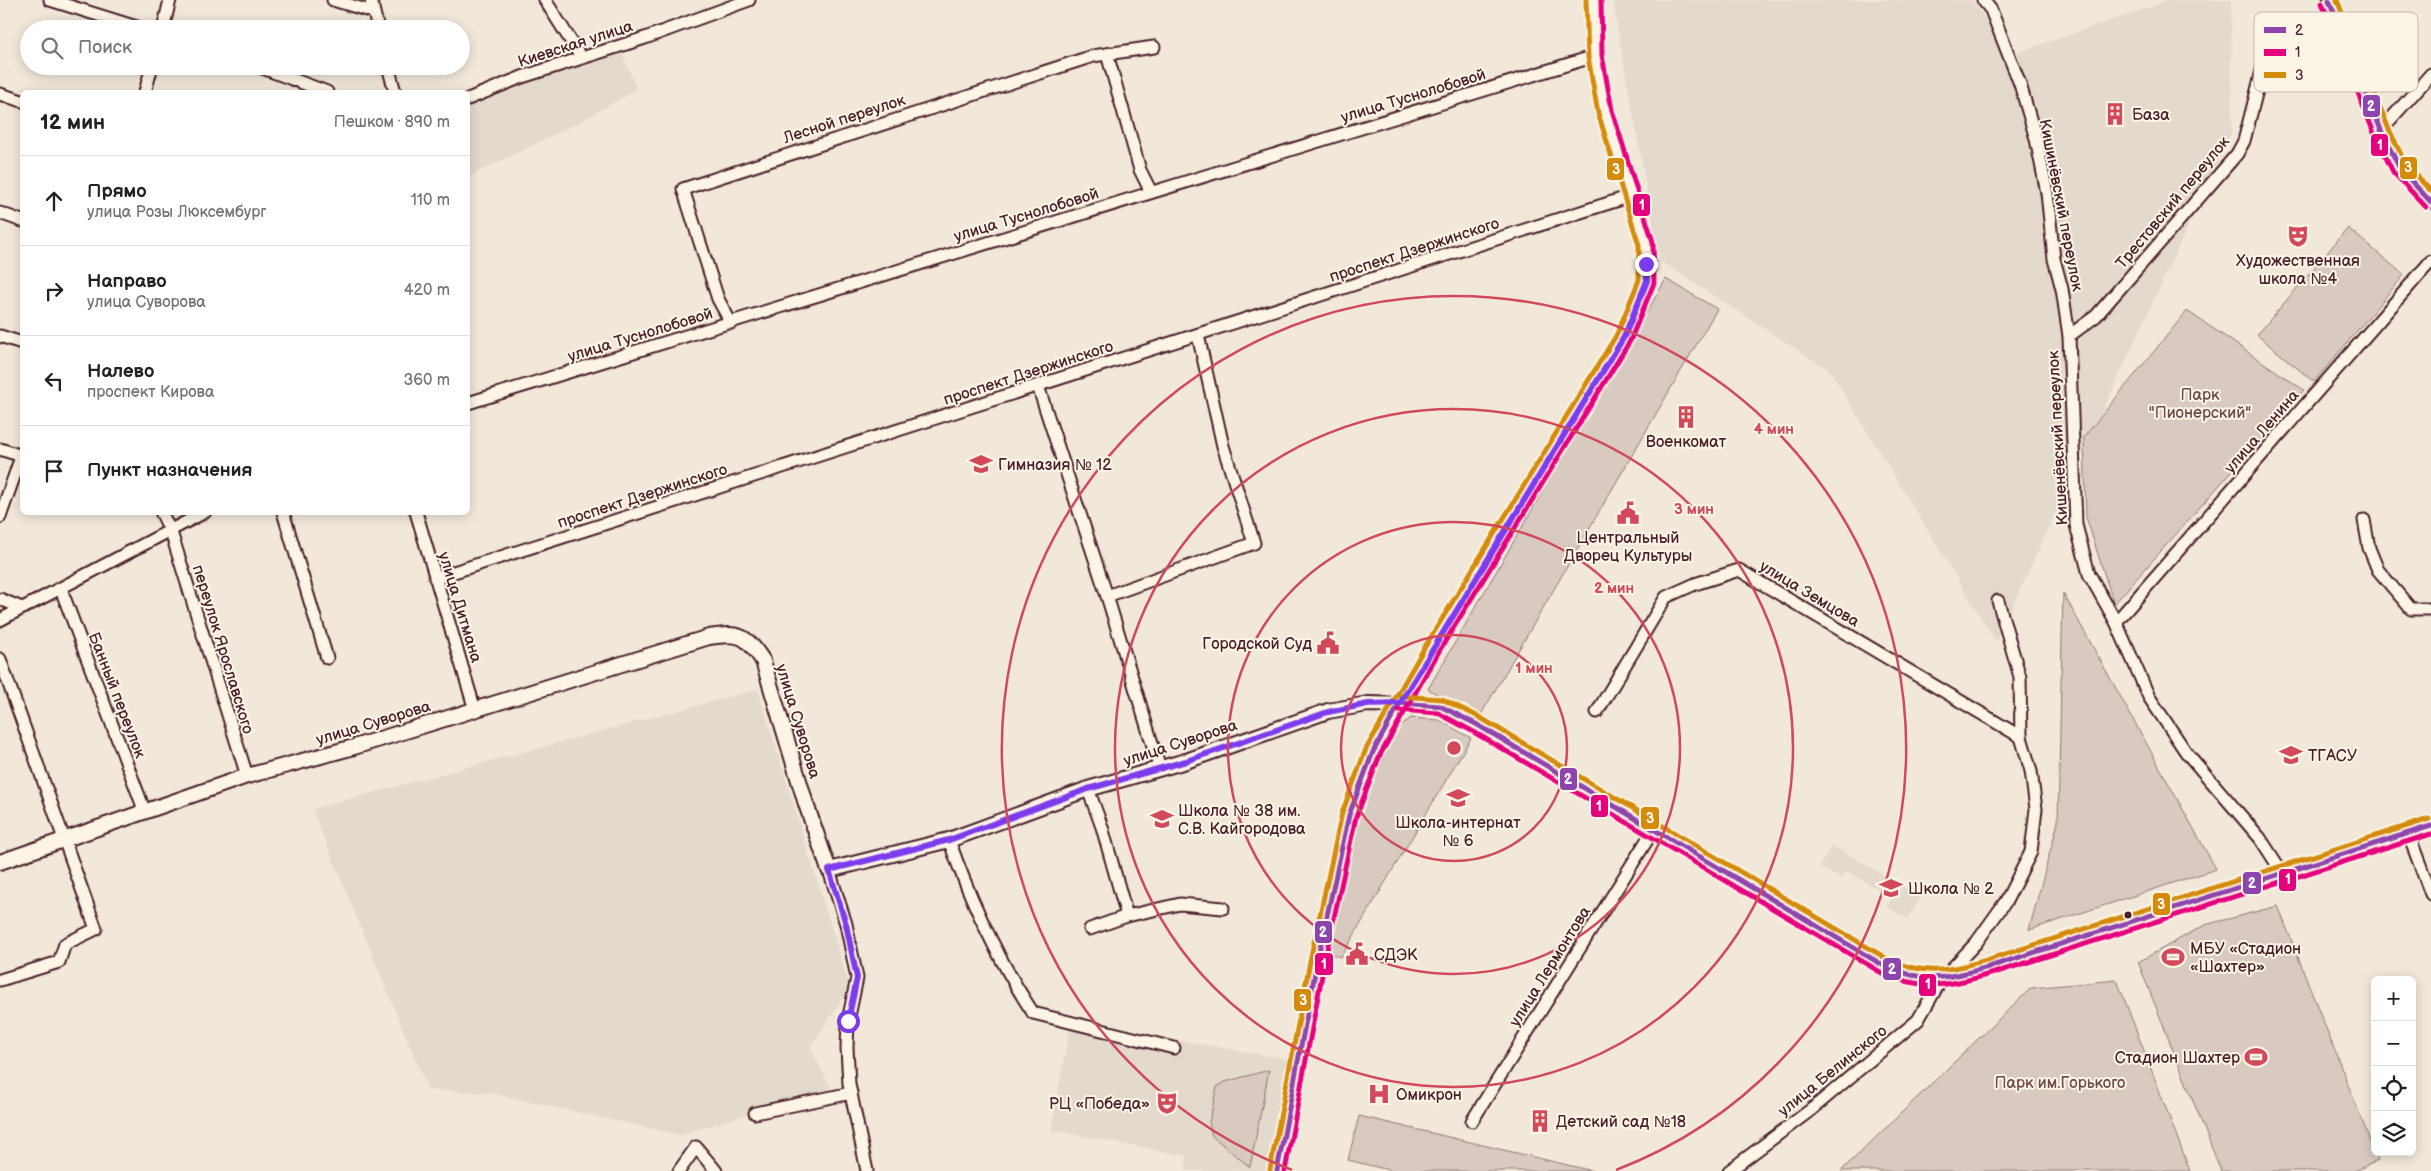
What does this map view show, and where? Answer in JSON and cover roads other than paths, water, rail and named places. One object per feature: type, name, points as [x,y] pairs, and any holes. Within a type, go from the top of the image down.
[{"type":"main road","name":"улица Суворова","points":[[0,862],[247,776],[354,747],[709,637],[730,634],[750,642],[763,661],[806,804],[829,870],[949,840],[1088,789],[1160,768],[1328,712],[1368,704],[1400,703],[1440,706],[1476,724],[1654,830]]},
{"type":"main road","points":[[1276,1171],[1318,957],[1350,816],[1373,752],[1400,703]]},
{"type":"main road","points":[[1654,830],[1886,967],[1906,977],[1941,980],[2071,941],[2282,872],[2431,826]]},
{"type":"street","points":[[50,0],[114,20]]},
{"type":"street","points":[[165,20],[170,0]]},
{"type":"street","points":[[333,0],[372,6],[376,20]]},
{"type":"street","points":[[545,0],[581,57]]},
{"type":"street","name":"Киевская улица","points":[[470,98],[581,57],[645,38],[721,4],[749,0]]},
{"type":"street","points":[[1400,703],[1624,337],[1647,281],[1646,244],[1609,127],[1595,56],[1593,0]]},
{"type":"street","name":"Кишинёвский переулок","points":[[1984,0],[1991,10],[2020,84],[2036,140],[2047,193],[2054,259],[2062,289],[2069,336]]},
{"type":"street","points":[[2329,0],[2333,12]]},
{"type":"street","name":"Лесной переулок","points":[[730,323],[718,299],[682,189],[1093,56],[1126,52],[1135,48],[1154,47]]},
{"type":"street","points":[[1107,54],[1140,170],[1150,192]]},
{"type":"street","name":"улица Туснолобовой","points":[[470,401],[1595,56]]},
{"type":"street","points":[[2418,89],[2431,74]]},
{"type":"street","points":[[146,90],[150,75]]},
{"type":"street","points":[[281,75],[322,90]]},
{"type":"street","points":[[390,75],[394,90]]},
{"type":"street","name":"Трестовский переулок","points":[[2096,316],[2236,154],[2244,141],[2257,92]]},
{"type":"street","points":[[2365,92],[2400,169],[2431,202]]},
{"type":"street","points":[[2381,130],[2415,92]]},
{"type":"street","points":[[0,94],[20,100]]},
{"type":"street","name":"проспект Дзержинского","points":[[435,578],[1631,196]]},
{"type":"street","points":[[0,213],[20,220]]},
{"type":"street","name":"улица Ленина","points":[[2116,622],[2431,262]]},
{"type":"street","name":"Кишенёвский переулок","points":[[2096,316],[2069,336],[2076,525],[2089,574],[2116,622],[2149,697],[2180,744],[2260,838],[2282,872]]},
{"type":"street","points":[[1107,596],[1254,543],[1223,446],[1198,335]]},
{"type":"street","points":[[0,336],[20,342]]},
{"type":"street","points":[[1038,386],[1107,596],[1160,768]]},
{"type":"street","points":[[0,449],[20,454]]},
{"type":"street","points":[[0,516],[20,461]]},
{"type":"street","name":"переулок Ярославского","points":[[162,515],[171,532],[247,776]]},
{"type":"street","points":[[0,620],[171,532],[200,515]]},
{"type":"street","points":[[284,515],[327,658]]},
{"type":"street","name":"улица Дитмана","points":[[417,515],[475,710]]},
{"type":"street","points":[[2364,520],[2369,548],[2378,570],[2411,609],[2431,608]]},
{"type":"street","name":"улица Земцова","points":[[1598,712],[1666,597],[1694,584],[1739,570],[2021,737]]},
{"type":"street","name":"Банный переулок","points":[[61,589],[145,812]]},
{"type":"street","points":[[0,599],[22,608]]},
{"type":"street","name":"улица Белинского","points":[[1729,1171],[1812,1109],[1918,1020],[1941,980],[1976,943],[2006,901],[2030,852],[2036,809],[2031,771],[2021,737],[2020,677],[1998,601]]},
{"type":"street","points":[[0,659],[96,929],[64,944],[59,962],[0,980]]},
{"type":"street","points":[[1088,789],[1102,827],[1127,916]]},
{"type":"street","name":"улица Лермонтова","points":[[1472,1121],[1654,830]]},
{"type":"street","points":[[2408,833],[2431,894]]},
{"type":"street","points":[[949,840],[965,887],[988,937],[1010,978],[1033,1013],[1174,1048]]},
{"type":"street","points":[[829,870],[846,924],[857,978],[848,1021],[846,1048],[851,1093],[867,1171]]},
{"type":"street","points":[[1090,929],[1127,916],[1180,904],[1223,908]]},
{"type":"street","points":[[755,1113],[851,1093]]},
{"type":"street","points":[[679,1171],[696,1147],[716,1171]]},
{"type":"place","name":"База","points":[[2115,114]]},
{"type":"place","name":"Художественная школа №4","points":[[2298,236]]},
{"type":"place","name":"Военкомат","points":[[1686,417]]},
{"type":"place","name":"Гимназия № 12","points":[[981,464]]},
{"type":"place","name":"Центральный Дворец Культуры","points":[[1628,513]]},
{"type":"place","name":"Городской Суд","points":[[1328,643]]},
{"type":"place","name":"ТГАСУ","points":[[2291,755]]},
{"type":"place","name":"Школа-интернат № 6","points":[[1458,798]]},
{"type":"place","name":"Школа № 38 им. С.В. Кайгородова","points":[[1162,819]]},
{"type":"place","name":"Школа № 2","points":[[1891,888]]},
{"type":"place","name":"СДЭК","points":[[1357,954]]},
{"type":"place","name":"МБУ «Стадион «Шахтер»","points":[[2173,957]]},
{"type":"place","name":"Стадион Шахтер","points":[[2256,1057]]},
{"type":"place","name":"Омикрон","points":[[1379,1094]]},
{"type":"place","name":"РЦ «Победа»","points":[[1167,1103]]},
{"type":"place","name":"Детский сад №18","points":[[1540,1121]]},
{"type":"park label","name":"Парк \"Пионерский\"","points":[[2200,403]]},
{"type":"park label","name":"Парк им.Горького","points":[[2060,1082]]}]
